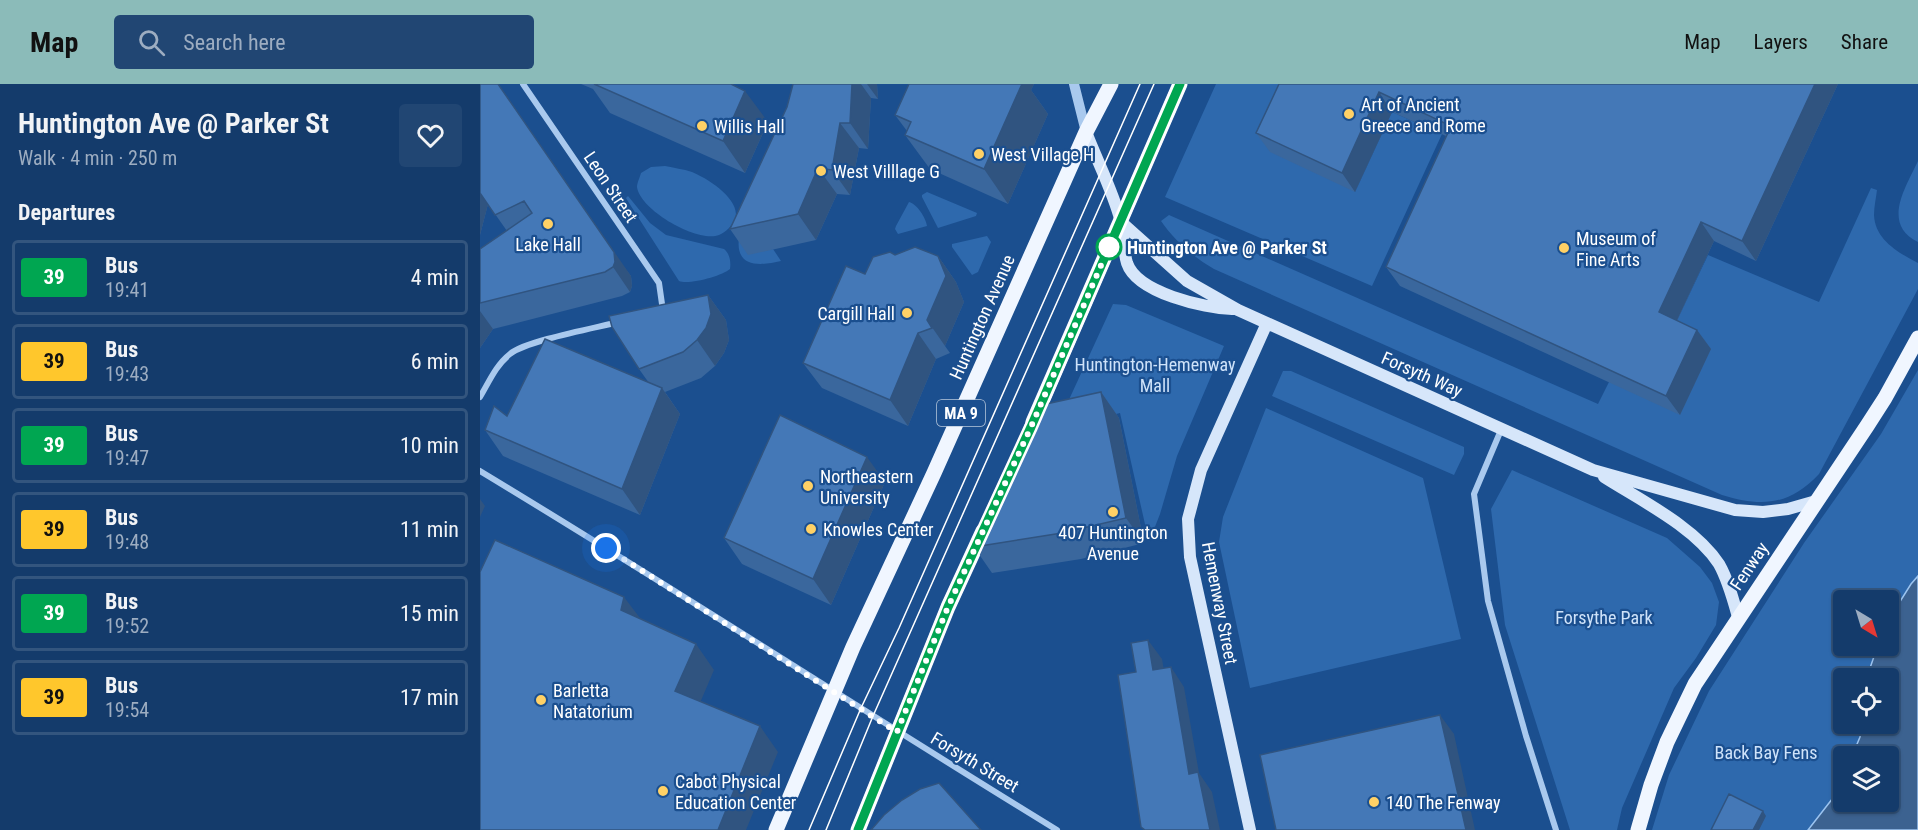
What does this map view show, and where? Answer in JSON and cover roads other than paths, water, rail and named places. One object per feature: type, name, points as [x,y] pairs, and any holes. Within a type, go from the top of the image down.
[{"type":"main road","name":"Huntington Avenue","points":[[776,830],[833,692],[1086,132],[1111,84]]},
{"type":"main road","points":[[1026,438],[1180,84]]},
{"type":"main road","name":"Forsyth Way","points":[[1086,132],[1121,222],[1127,263],[1132,272],[1155,288],[1186,301],[1214,308],[1238,310]]},
{"type":"main road","name":"Forsyth Way","points":[[1121,222],[1187,281],[1238,310],[1593,470],[1735,510],[1763,512],[1788,509],[1816,501]]},
{"type":"main road","name":"Hemenway Street","points":[[1250,830],[1190,558],[1188,519],[1201,470],[1267,323]]},
{"type":"main road","name":"Fenway","points":[[1638,830],[1651,785],[1676,721],[1705,667],[1885,398],[1918,338]]},
{"type":"main road","name":"Forsyth Way","points":[[1593,470],[1676,524],[1706,549],[1724,574],[1738,617]]},
{"type":"main road","points":[[858,830],[948,607],[987,522]]},
{"type":"street","name":"Leon Street","points":[[523,84],[659,283],[664,311],[653,314]]},
{"type":"street","points":[[1074,84],[1086,132]]},
{"type":"street","points":[[480,397],[498,365],[512,352],[630,319]]},
{"type":"street","points":[[1501,430],[1473,494],[1488,601],[1526,736],[1556,830]]},
{"type":"street","name":"Forsyth Street","points":[[480,471],[1057,830]]},
{"type":"tram line","points":[[809,830],[861,708],[899,628],[1140,84]]},
{"type":"tram line","points":[[826,830],[873,716],[1154,84]]},
{"type":"place","name":"Art of Ancient Greece and Rome","points":[[1349,114]]},
{"type":"place","name":"Willis Hall","points":[[702,126]]},
{"type":"place","name":"West Village H","points":[[979,154]]},
{"type":"place","name":"West Villlage G","points":[[821,171]]},
{"type":"place","name":"Lake Hall","points":[[548,224]]},
{"type":"place","name":"Huntington Ave @ Parker St","points":[[1109,247]]},
{"type":"place","name":"Museum of Fine Arts","points":[[1564,248]]},
{"type":"place","name":"Cargill Hall","points":[[907,313]]},
{"type":"place","name":"Northeastern University","points":[[808,486]]},
{"type":"place","name":"407 Huntington Avenue","points":[[1113,512]]},
{"type":"place","name":"Knowles Center","points":[[811,529]]},
{"type":"place","name":"Barletta Natatorium","points":[[541,700]]},
{"type":"place","name":"Cabot Physical Education Center","points":[[663,791]]},
{"type":"place","name":"140 The Fenway","points":[[1374,802]]},
{"type":"park label","name":"Huntington-Hemenway Mall","points":[[1155,374]]},
{"type":"park label","name":"Forsythe Park","points":[[1604,617]]},
{"type":"park label","name":"Back Bay Fens","points":[[1766,752]]}]
